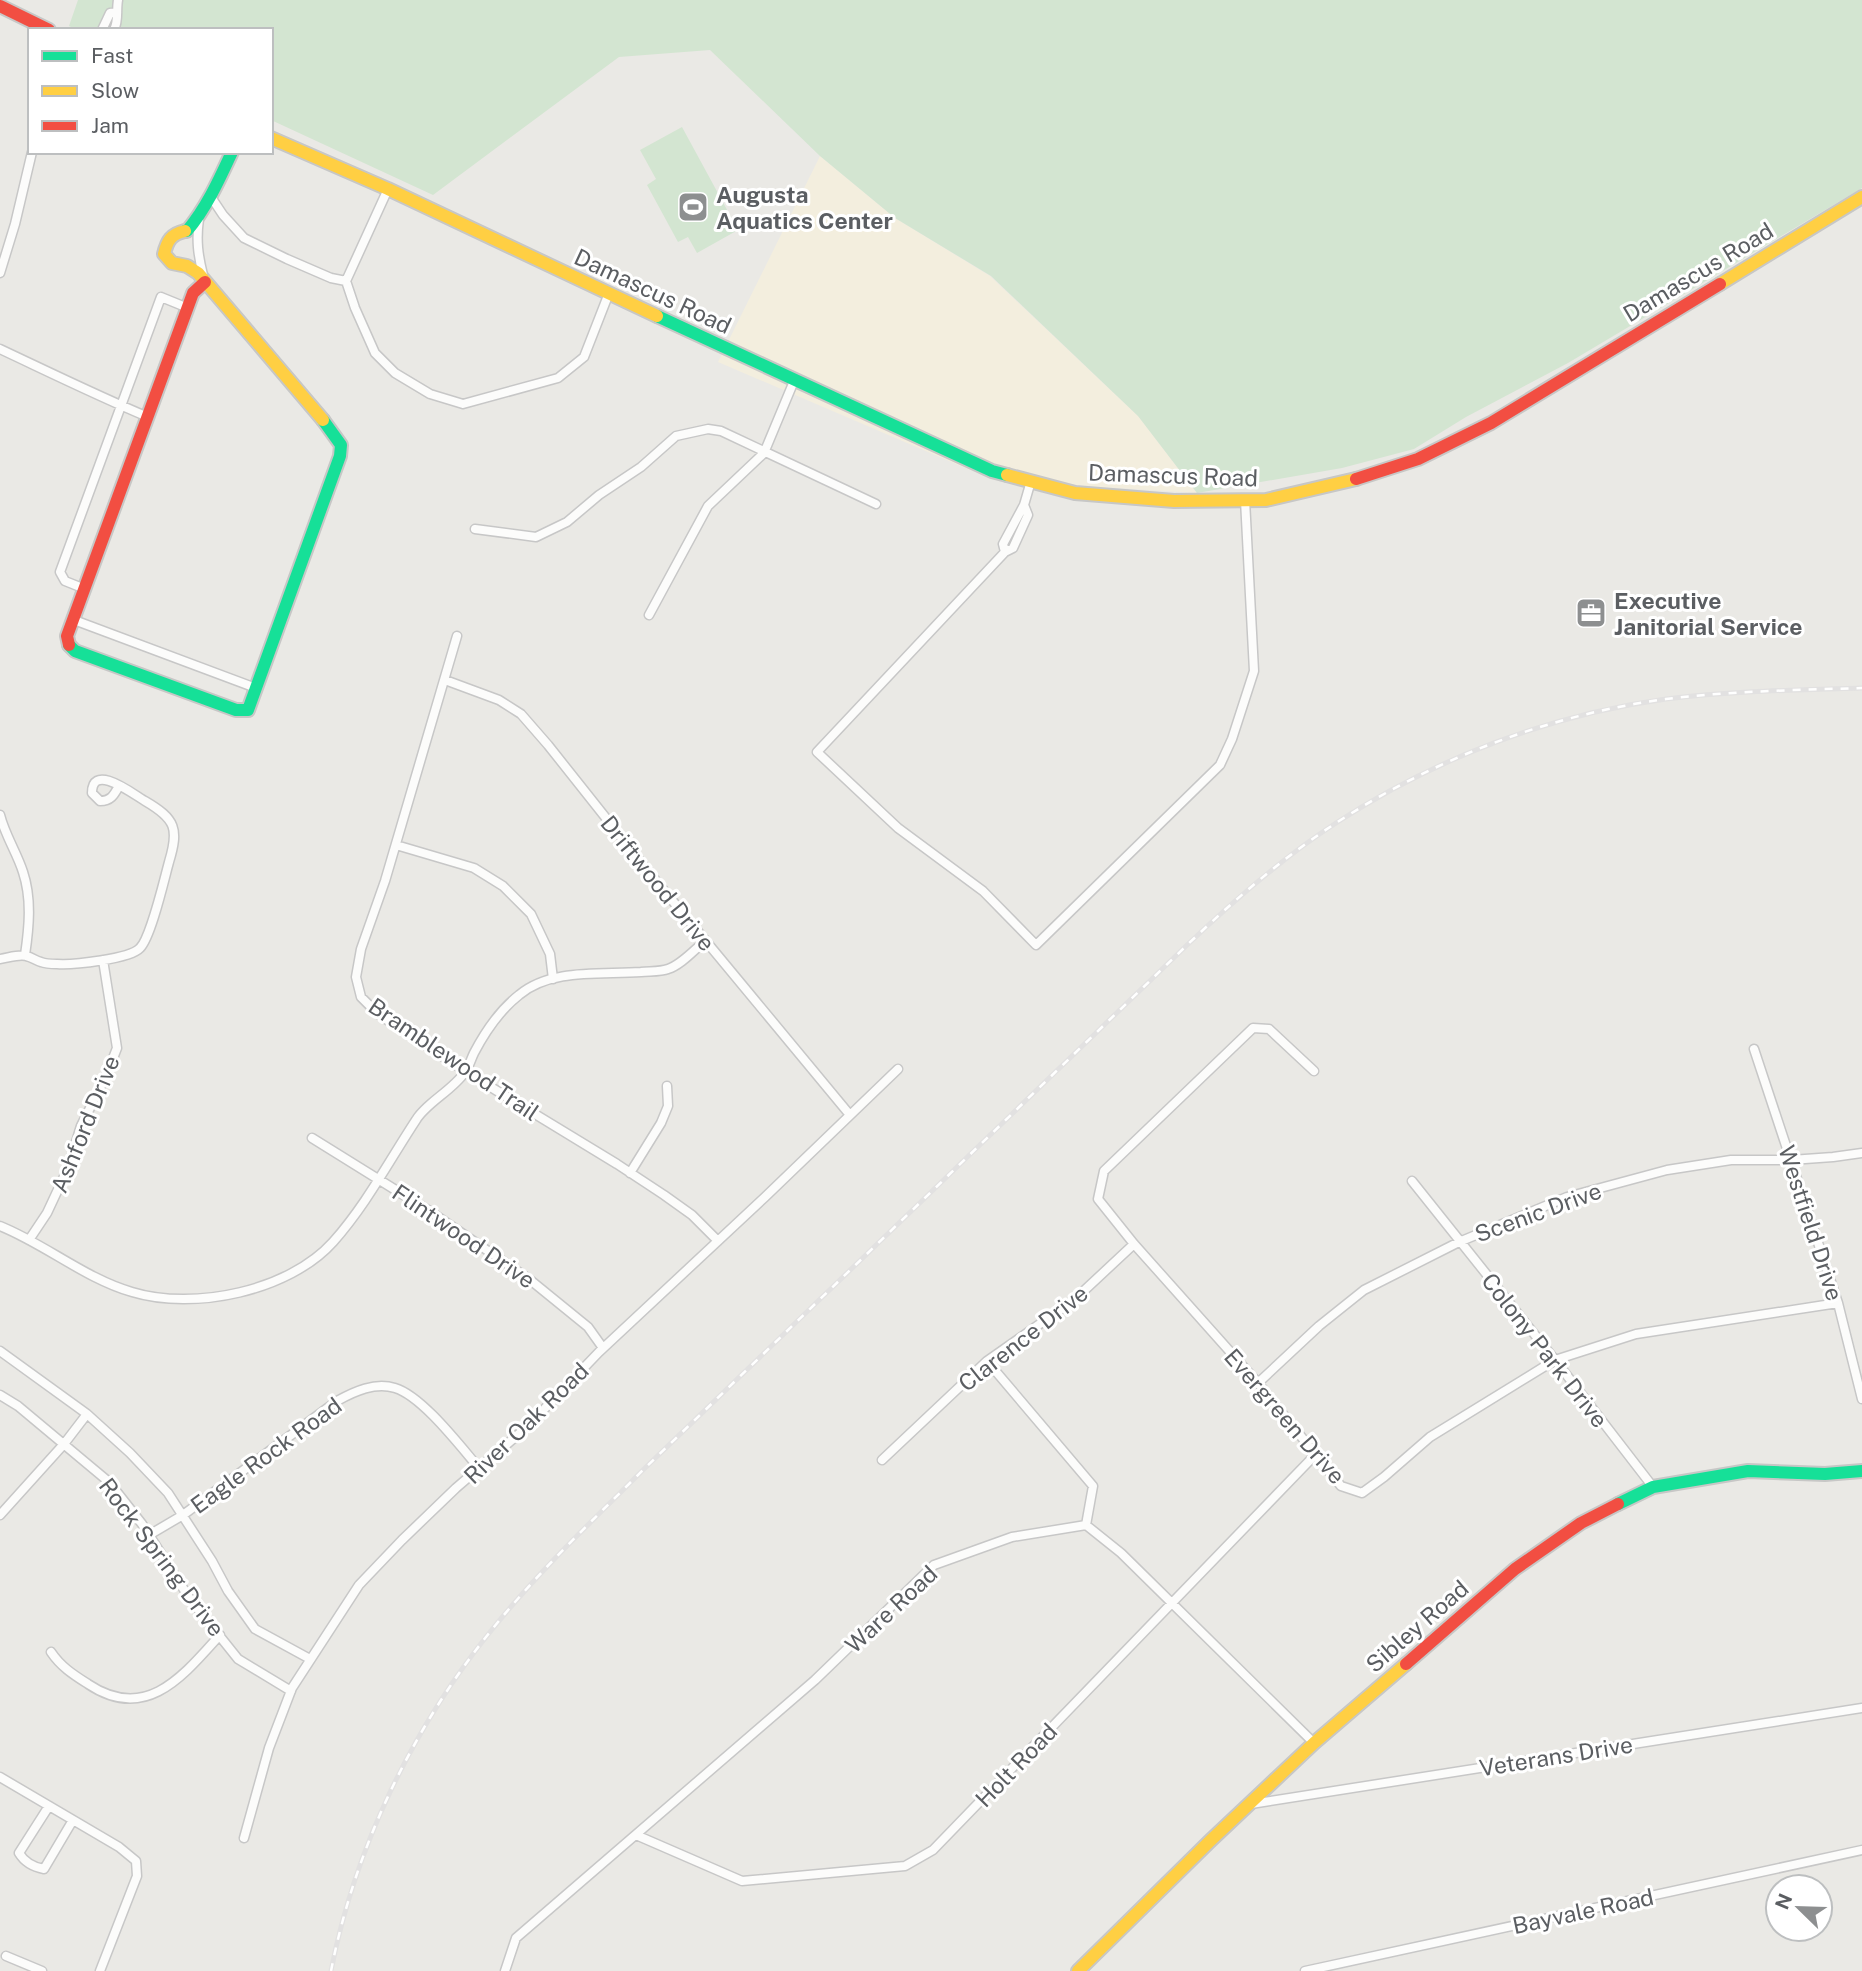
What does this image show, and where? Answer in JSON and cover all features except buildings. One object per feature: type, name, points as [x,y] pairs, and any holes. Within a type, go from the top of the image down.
[{"type":"street","points":[[115,28],[118,22],[118,0]]},
{"type":"street","points":[[0,6],[45,28]]},
{"type":"street","points":[[103,28],[110,13],[116,12]]},
{"type":"street","name":"Damascus Road","points":[[273,139],[388,189],[794,381],[992,471],[1075,493],[1174,501],[1266,500],[1351,481],[1418,459],[1513,410],[1862,197]]},
{"type":"street","points":[[0,273],[32,154]]},
{"type":"street","points":[[205,282],[193,293],[67,636],[67,643],[70,648],[100,660],[236,710],[248,710],[340,456],[341,445],[199,273],[188,265],[173,263],[164,254],[167,241],[177,233],[187,231],[199,216],[231,154]]},
{"type":"street","points":[[388,189],[346,281],[375,353],[395,373],[430,394],[463,404],[558,378],[584,357],[609,293]]},
{"type":"street","points":[[211,197],[244,238],[331,278],[346,281]]},
{"type":"street","points":[[199,216],[197,251],[205,282]]},
{"type":"street","points":[[85,589],[65,581],[60,572],[120,405],[161,298],[188,308]]},
{"type":"street","points":[[0,349],[148,417]]},
{"type":"street","points":[[649,615],[708,506],[764,453],[794,381]]},
{"type":"street","points":[[475,529],[536,537],[567,522],[599,495],[641,467],[676,436],[708,429],[722,431],[876,504]]},
{"type":"street","points":[[1031,481],[1024,505],[1003,544],[1005,552],[817,752],[898,828],[983,891],[1036,945],[1220,765],[1232,739],[1254,671],[1245,500]]},
{"type":"street","points":[[74,620],[256,688]]},
{"type":"street","name":"Bramblewood Trail","points":[[457,636],[396,845],[361,949],[356,977],[361,997],[377,1014],[692,1215],[718,1241]]},
{"type":"street","name":"Driftwood Drive","points":[[445,680],[499,701],[521,714],[850,1115]]},
{"type":"street","points":[[0,958],[25,955],[41,962],[60,964],[103,960],[134,953],[140,949],[175,838],[167,815],[119,786]]},
{"type":"street","points":[[0,815],[23,871],[27,888],[29,905],[25,955]]},
{"type":"street","points":[[396,845],[474,868],[503,886],[531,914],[550,954],[553,979]]},
{"type":"street","points":[[0,1226],[113,1286],[150,1297],[202,1300],[228,1297],[297,1271],[332,1244],[369,1196],[417,1117],[466,1072],[491,1025],[520,993],[542,981],[576,975],[667,970],[705,941]]},
{"type":"street","name":"Ashford Drive","points":[[29,1240],[47,1213],[68,1168],[81,1126],[117,1048],[103,960]]},
{"type":"street","name":"Evergreen Drive","points":[[1314,1071],[1269,1029],[1253,1028],[1104,1171],[1098,1199],[1134,1244],[1258,1383],[1341,1486],[1362,1493],[1430,1437],[1555,1360],[1636,1334],[1838,1303]]},
{"type":"street","name":"Westfield Drive","points":[[1754,1049],[1838,1303],[1862,1399]]},
{"type":"street","name":"River Oak Road","points":[[244,1838],[269,1748],[291,1691],[359,1586],[402,1540],[528,1426],[603,1348],[898,1069]]},
{"type":"street","points":[[630,1173],[661,1123],[668,1106],[667,1086]]},
{"type":"street","name":"Flintwood Drive","points":[[312,1138],[431,1212],[529,1279],[588,1327],[603,1348]]},
{"type":"street","name":"Scenic Drive","points":[[1258,1383],[1319,1326],[1364,1290],[1459,1242],[1567,1197],[1667,1170],[1731,1160],[1791,1160],[1862,1153]]},
{"type":"street","name":"Colony Park Drive","points":[[1412,1181],[1653,1487]]},
{"type":"street","name":"Clarence Drive","points":[[882,1460],[987,1361],[1074,1300],[1134,1244]]},
{"type":"street","name":"Rock Spring Drive","points":[[0,1351],[87,1414],[130,1453],[168,1493],[228,1591],[255,1629],[310,1658]]},
{"type":"street","points":[[987,1361],[1093,1486],[1086,1525],[1121,1553],[1314,1743]]},
{"type":"street","name":"Eagle Rock Road","points":[[149,1535],[183,1515],[337,1401],[354,1392],[376,1386],[395,1388],[414,1398],[479,1468]]},
{"type":"street","name":"Rock Spring Drive","points":[[0,1395],[18,1406],[109,1482],[149,1535],[190,1599],[238,1659],[291,1691]]},
{"type":"street","points":[[0,1515],[64,1444],[87,1414]]},
{"type":"street","name":"Holt Road","points":[[636,1835],[742,1881],[905,1866],[933,1850],[1315,1455]]},
{"type":"street","name":"Sibley Road","points":[[1078,1971],[1314,1743],[1515,1570],[1581,1523],[1653,1487],[1748,1471],[1825,1474],[1862,1471]]},
{"type":"street","name":"Ware Road","points":[[505,1971],[516,1938],[815,1680],[934,1565],[1012,1537],[1086,1525]]},
{"type":"street","points":[[51,1652],[59,1664],[102,1694],[121,1700],[145,1697],[163,1690],[190,1669],[219,1635]]},
{"type":"street","name":"Veterans Drive","points":[[1251,1804],[1862,1708]]},
{"type":"street","points":[[0,1777],[119,1847],[136,1861],[137,1876],[100,1971]]},
{"type":"street","points":[[50,1806],[19,1853],[23,1860],[44,1869],[73,1820]]},
{"type":"street","name":"Bayvale Road","points":[[1305,1971],[1862,1850]]},
{"type":"street","points":[[6,1956],[42,1971]]},
{"type":"shaded area","points":[[820,156],[895,218],[990,276],[1138,416],[1197,493],[1084,486],[970,470],[718,362]]},
{"type":"green space","points":[[78,0],[1862,0],[1862,188],[1568,363],[1466,417],[1414,449],[1342,468],[1197,493],[1138,416],[991,276],[895,218],[820,156],[710,50],[619,57],[433,195],[273,121],[273,28],[69,26]]},
{"type":"green space","name":"Augusta Aquatics Center","points":[[682,127],[738,230],[697,253],[688,237],[678,242],[647,185],[656,179],[640,150]]},
{"type":"railway","points":[[331,1971],[355,1880],[390,1792],[436,1709],[462,1669],[508,1610],[644,1469],[1185,947],[1258,881],[1336,823],[1413,778],[1454,759],[1537,728],[1622,706],[1690,696],[1862,688]]},
{"type":"traffic: fast","points":[[185,231],[207,203],[231,154]]},
{"type":"traffic: fast","points":[[657,316],[992,471],[1007,475]]},
{"type":"traffic: fast","points":[[69,645],[75,651],[236,710],[248,710],[340,456],[341,445],[323,420]]},
{"type":"traffic: fast","points":[[1618,1504],[1653,1487],[1748,1471],[1825,1474],[1862,1471]]},
{"type":"traffic: slow","points":[[273,139],[388,189],[657,316]]},
{"type":"traffic: slow","points":[[1720,284],[1862,197]]},
{"type":"traffic: slow","points":[[185,231],[170,239],[164,254],[172,263],[187,266],[198,273],[323,420]]},
{"type":"traffic: slow","points":[[1007,475],[1075,493],[1174,501],[1266,500],[1356,479]]},
{"type":"traffic: slow","points":[[1078,1971],[1314,1743],[1406,1664]]},
{"type":"traffic: jam","points":[[0,6],[45,28]]},
{"type":"traffic: jam","points":[[69,645],[67,636],[193,293],[205,282]]},
{"type":"traffic: jam","points":[[1356,479],[1418,459],[1491,423],[1720,284]]},
{"type":"traffic: jam","points":[[1406,1664],[1515,1569],[1581,1523],[1618,1504]]},
{"type":"place","name":"Augusta Aquatics Center","points":[[693,207]]},
{"type":"place","name":"Executive Janitorial Service","points":[[1591,613]]}]
